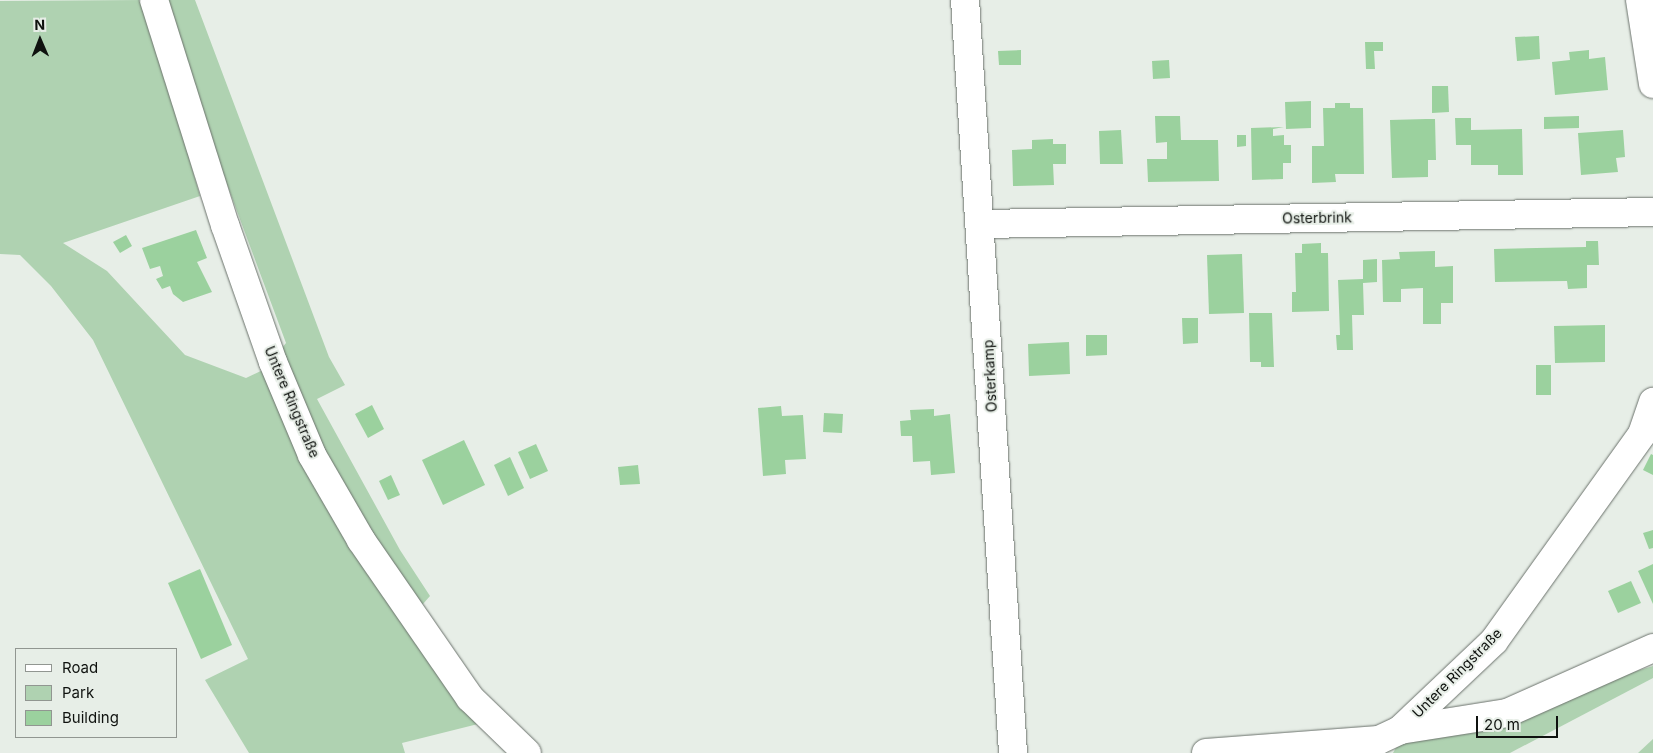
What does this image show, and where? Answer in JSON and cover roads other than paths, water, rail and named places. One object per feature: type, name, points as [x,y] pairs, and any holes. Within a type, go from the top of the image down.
[{"type":"street","name":"Untere Ringstraße","points":[[154,0],[225,225],[274,362],[312,455],[361,540],[470,698],[527,753]]},
{"type":"street","name":"Osterkamp","points":[[965,0],[982,224],[1013,753]]},
{"type":"street","points":[[1640,0],[1653,84]]},
{"type":"street","name":"Osterbrink","points":[[982,224],[1653,212]]},
{"type":"street","name":"Untere Ringstraße","points":[[1206,753],[1380,740],[1400,730],[1494,641],[1642,434],[1653,402]]},
{"type":"street","points":[[1400,730],[1507,713],[1653,648]]}]
